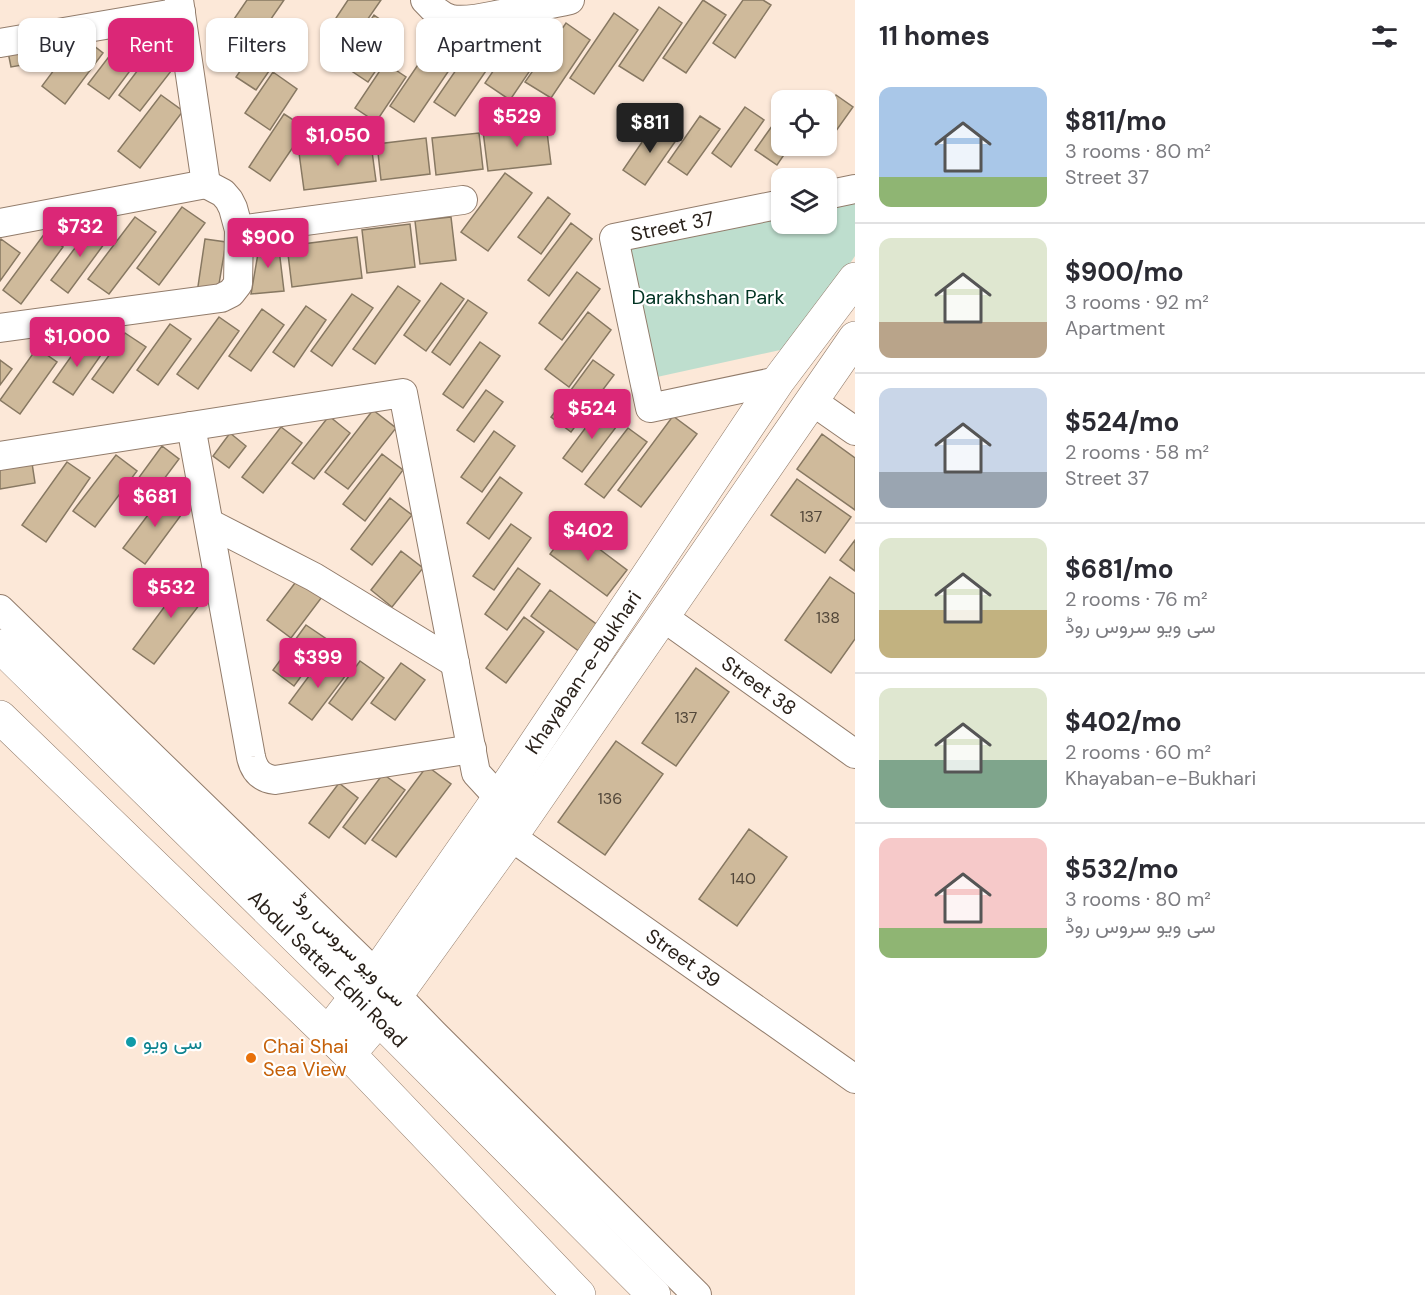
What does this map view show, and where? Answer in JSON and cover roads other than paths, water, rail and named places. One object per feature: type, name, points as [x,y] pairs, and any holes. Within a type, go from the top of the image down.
[{"type":"street","points":[[425,0],[442,15],[462,20],[570,0]]},
{"type":"street","points":[[0,43],[180,6],[206,184]]},
{"type":"street","points":[[0,223],[206,184],[223,193],[229,200],[239,230],[238,284],[221,298],[0,328]]},
{"type":"street","points":[[837,193],[855,189]]},
{"type":"street","points":[[239,230],[463,200]]},
{"type":"street","name":"Street 37","points":[[771,206],[614,238],[650,408],[778,381]]},
{"type":"street","name":"Khayaban-e-Bukhari","points":[[377,996],[499,798],[778,381],[854,283]]},
{"type":"street","name":"Khayaban-e-Bukhari","points":[[339,1043],[510,836],[855,338]]},
{"type":"street","points":[[0,456],[404,393],[476,773],[499,798]]},
{"type":"street","points":[[812,401],[855,431]]},
{"type":"street","points":[[191,426],[251,757],[256,771],[261,776],[275,780],[472,749]]},
{"type":"street","points":[[209,523],[315,577],[455,663]]},
{"type":"street","name":"سی ویو سروس روڈ","points":[[0,609],[377,996],[697,1295]]},
{"type":"street","name":"Street 38","points":[[663,617],[855,754]]},
{"type":"street","name":"Abdul Sattar Edhi Road","points":[[0,646],[377,996],[654,1295]]},
{"type":"street","points":[[0,717],[339,1043],[579,1295]]},
{"type":"street","name":"Street 39","points":[[510,836],[855,1079]]},
{"type":"place","name":"سی ویو","points":[[131,1042]]},
{"type":"place","name":"Chai Shai Sea View","points":[[251,1058]]},
{"type":"park label","name":"Darakhshan Park","points":[[708,297]]}]
